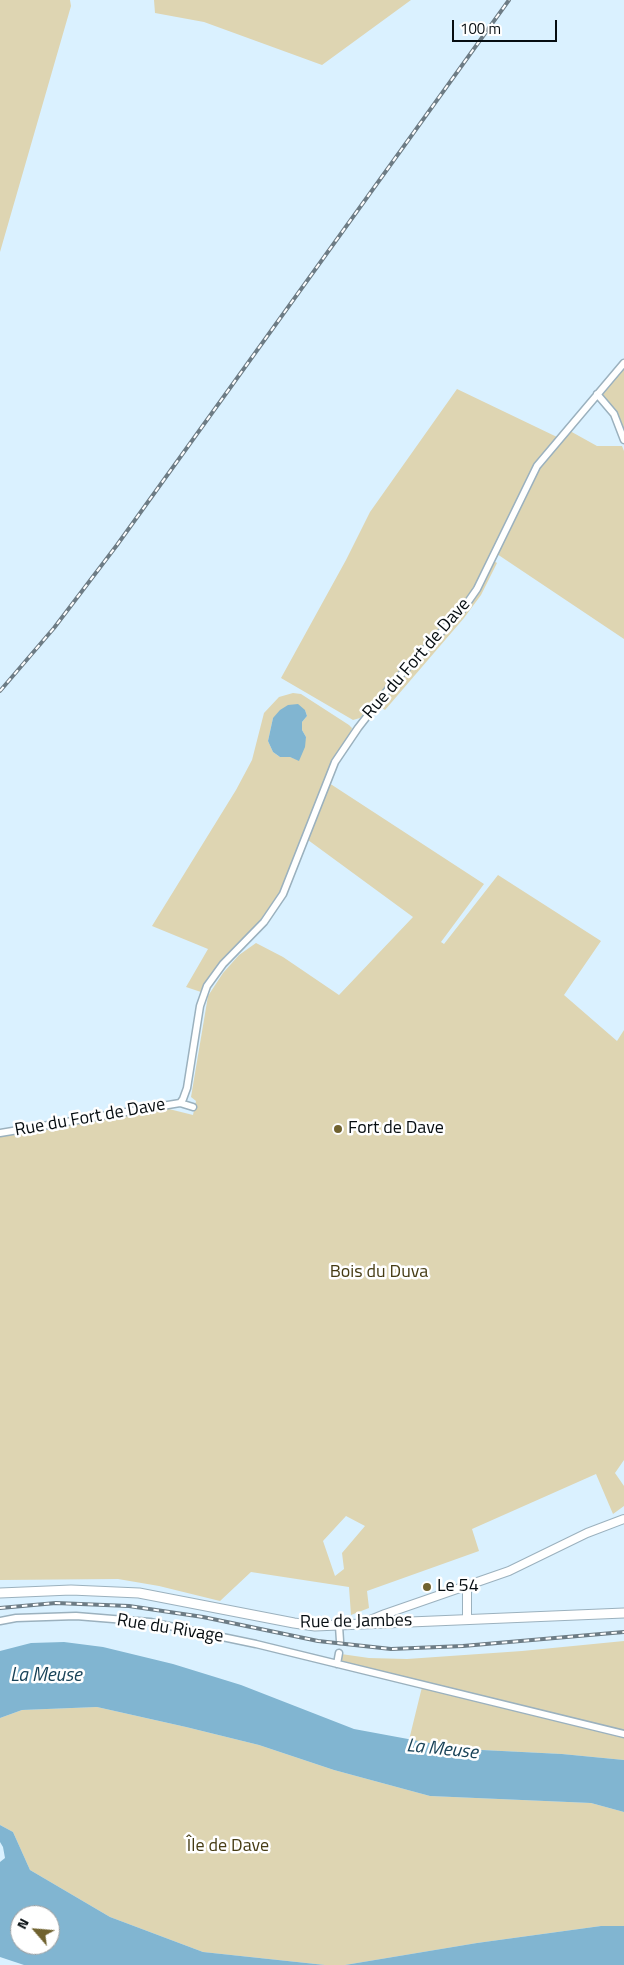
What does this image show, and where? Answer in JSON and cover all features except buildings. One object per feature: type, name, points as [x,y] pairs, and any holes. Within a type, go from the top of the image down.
[{"type":"main road","name":"Rue de Jambes","points":[[0,1593],[70,1590],[139,1593],[294,1624],[339,1626],[467,1618],[624,1614]]},
{"type":"street","name":"Rue du Fort de Dave","points":[[180,1102],[187,1088],[200,1006],[207,986],[223,964],[264,922],[283,894],[335,762],[358,728],[393,683],[463,609],[477,589],[537,466],[624,363]]},
{"type":"street","points":[[598,394],[614,414],[624,440]]},
{"type":"street","name":"Rue du Fort de Dave","points":[[0,1133],[180,1102],[193,1107]]},
{"type":"street","points":[[359,1625],[385,1614],[509,1571],[587,1533],[624,1519]]},
{"type":"street","points":[[467,1586],[467,1618]]},
{"type":"street","name":"Rue du Rivage","points":[[0,1621],[16,1618],[76,1616],[150,1622],[256,1644],[624,1734]]},
{"type":"street","points":[[339,1626],[340,1641]]},
{"type":"street","points":[[337,1664],[339,1653]]},
{"type":"green space","points":[[0,0],[70,0],[71,6],[0,252]]},
{"type":"green space","points":[[154,0],[411,0],[322,65],[204,22],[155,13]]},
{"type":"green space","points":[[624,363],[624,440],[616,418],[597,394]]},
{"type":"green space","points":[[457,389],[557,437],[534,464],[475,585],[463,604],[360,718],[353,720],[281,678],[346,560],[370,512]]},
{"type":"green space","points":[[570,431],[597,446],[622,446],[624,451],[624,639],[497,554],[539,467]]},
{"type":"green space","points":[[494,561],[497,563],[481,595],[464,618],[385,710],[378,705],[466,611]]},
{"type":"green space","points":[[293,693],[301,694],[352,728],[328,771],[280,892],[256,926],[220,963],[201,992],[186,987],[208,949],[152,926],[236,790],[252,760],[264,713],[279,697]],"holes":[[[305,710],[307,716],[302,722],[302,730],[306,737],[299,760],[290,757],[280,757],[273,752],[268,741],[273,718]]]},
{"type":"green space","name":"Bois du Duva","points":[[329,783],[484,884],[441,942],[444,944],[498,875],[601,941],[564,995],[617,1041],[624,1030],[624,1460],[615,1473],[624,1486],[624,1506],[613,1514],[596,1474],[472,1529],[479,1551],[367,1591],[369,1608],[351,1615],[349,1587],[251,1572],[220,1601],[159,1586],[118,1579],[0,1580],[0,1136],[161,1107],[193,1115],[196,1101],[191,1097],[208,996],[223,973],[239,955],[256,943],[283,957],[339,995],[413,917],[308,840]],"holes":[[[346,1516],[365,1526],[342,1553],[344,1569],[335,1576],[323,1541]]]},
{"type":"green space","points":[[624,1641],[624,1731],[340,1661],[341,1654],[369,1658],[407,1659],[522,1651]]},
{"type":"green space","points":[[422,1687],[624,1738],[624,1760],[562,1754],[462,1749],[409,1740]]},
{"type":"green space","name":"Île de Dave","points":[[97,1707],[259,1745],[334,1770],[430,1796],[591,1803],[624,1812],[624,1926],[601,1926],[477,1943],[345,1965],[325,1965],[203,1952],[110,1917],[30,1870],[13,1832],[0,1825],[0,1718],[22,1710]]},
{"type":"water","points":[[298,704],[305,710],[307,716],[302,722],[302,730],[306,737],[305,747],[299,761],[290,757],[280,757],[273,752],[268,741],[273,718],[288,705]]},
{"type":"water","name":"La Meuse","points":[[64,1642],[103,1647],[173,1664],[241,1685],[354,1729],[462,1749],[562,1754],[624,1760],[624,1812],[591,1803],[430,1796],[334,1770],[259,1745],[97,1707],[22,1710],[0,1718],[0,1651],[31,1643]]},
{"type":"water","points":[[0,1825],[13,1832],[30,1870],[110,1917],[203,1952],[325,1965],[24,1965],[0,1957],[0,1862],[5,1858],[0,1842]]},
{"type":"water","points":[[601,1926],[624,1926],[624,1965],[345,1965],[477,1943]]},
{"type":"railway","points":[[0,691],[54,628],[117,545],[509,0]]},
{"type":"railway","points":[[0,1608],[56,1603],[129,1606],[203,1617],[318,1641],[391,1649],[463,1646],[624,1632]]},
{"type":"place","name":"Fort de Dave","points":[[338,1129]]},
{"type":"place","name":"Le 54","points":[[427,1587]]}]
